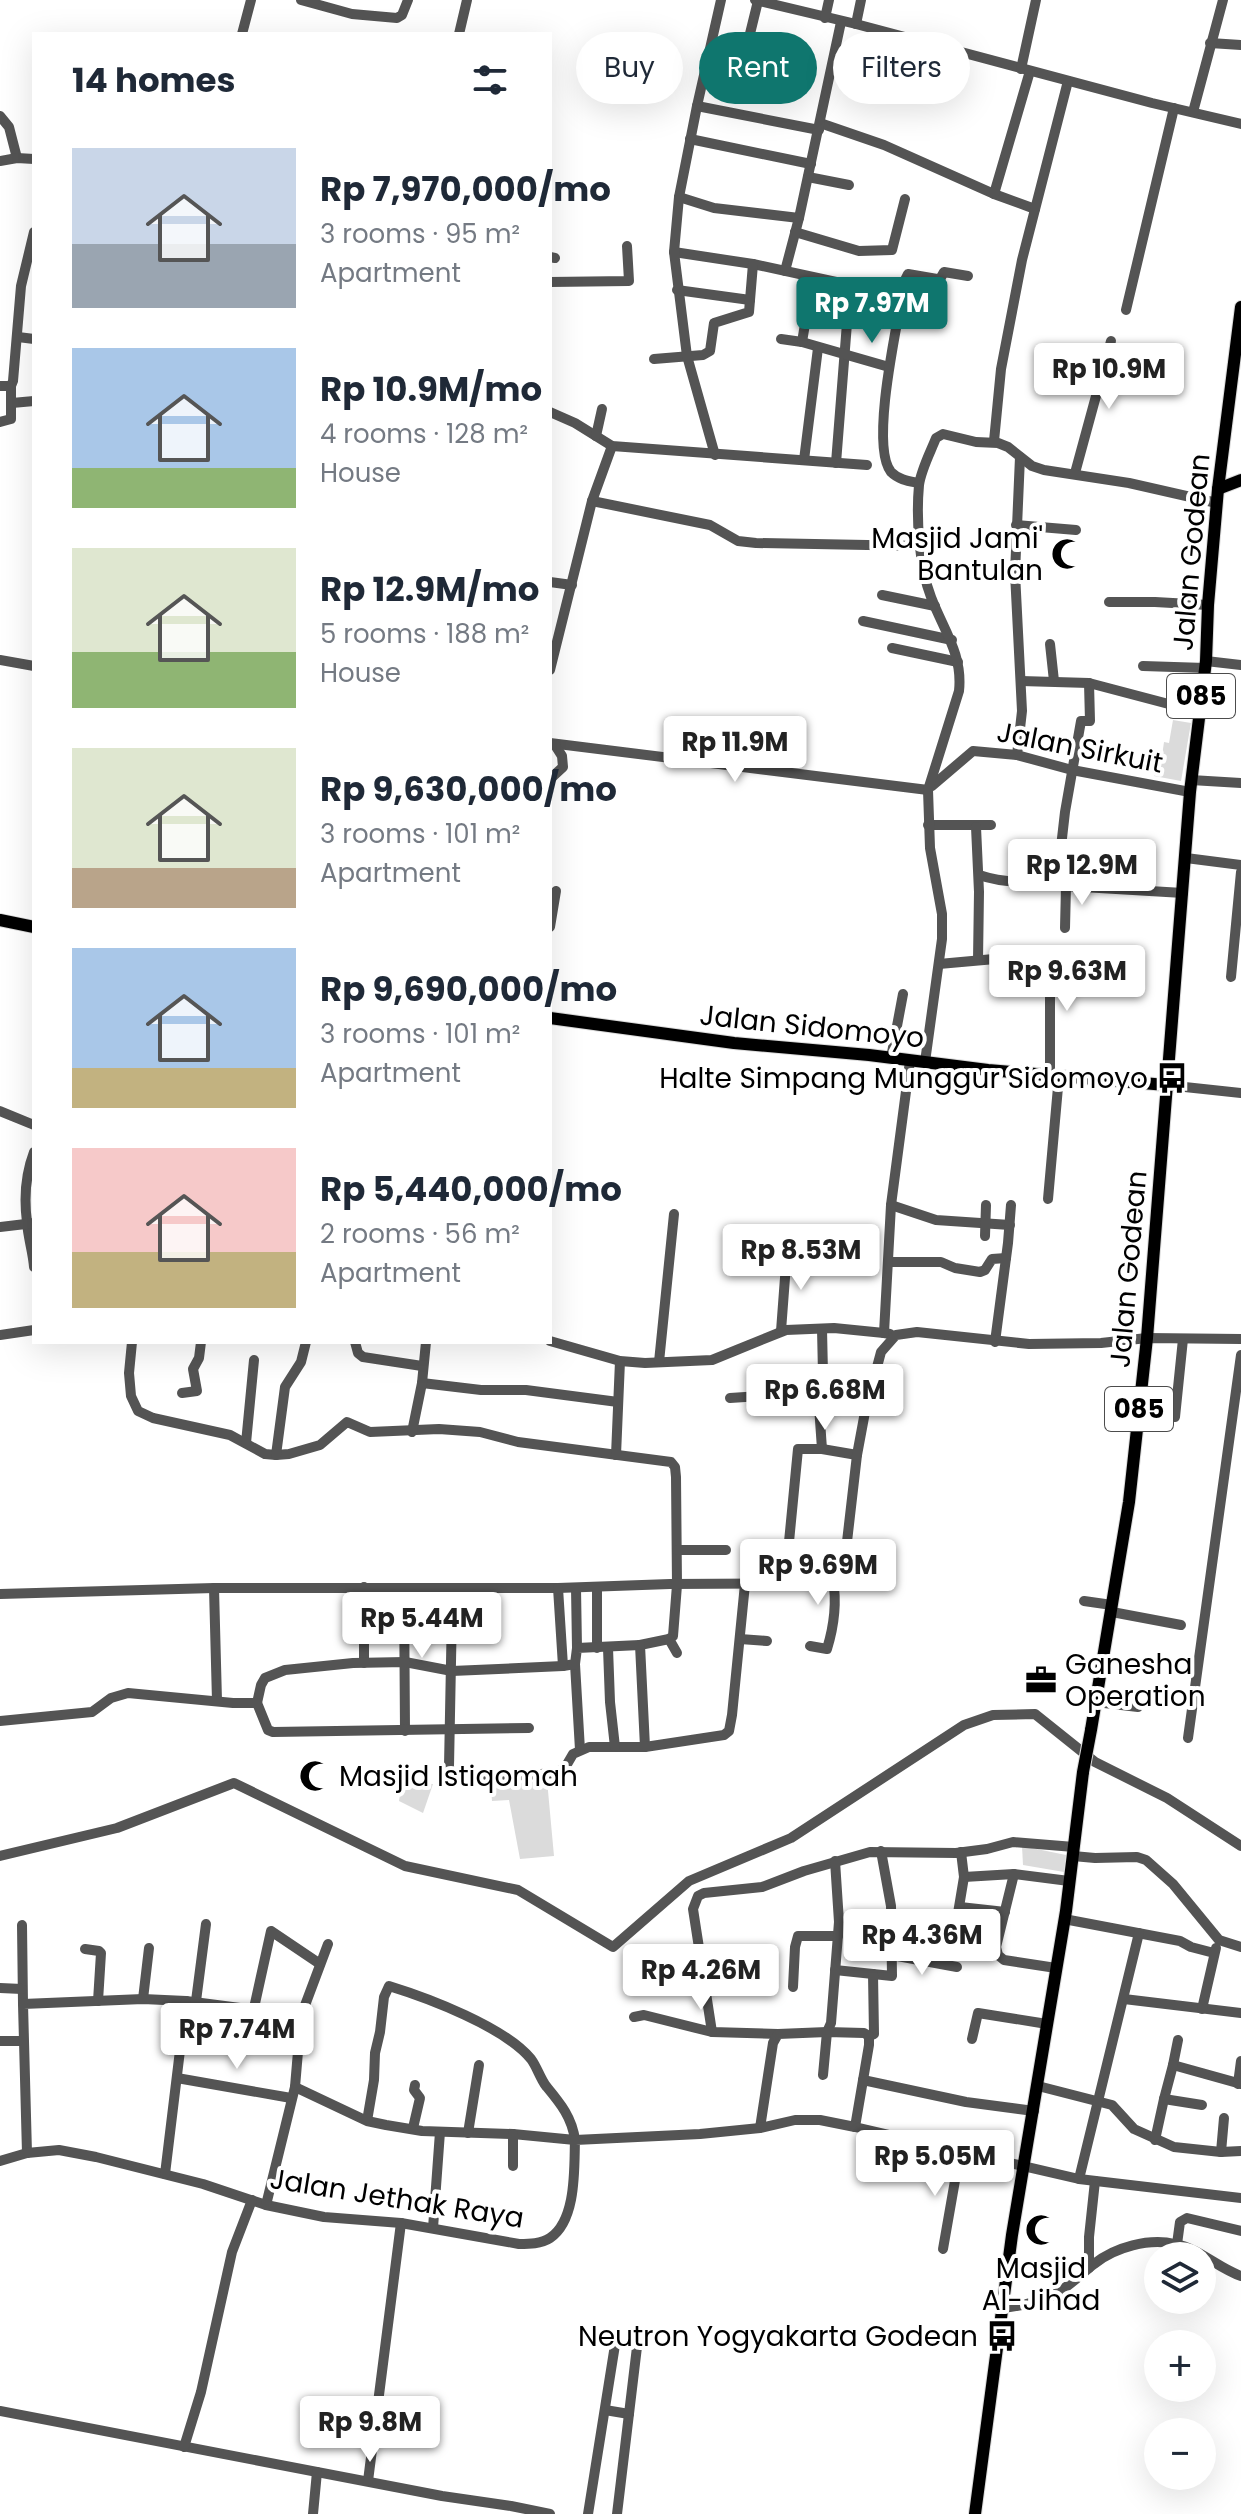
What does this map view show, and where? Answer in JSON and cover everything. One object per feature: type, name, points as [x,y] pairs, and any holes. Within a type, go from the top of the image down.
[{"type":"main road","name":"Jalan Godean","points":[[975,2514],[1023,2166],[1064,1919],[1083,1772],[1129,1502],[1147,1338],[1218,489],[1241,307]]},
{"type":"main road","points":[[1218,489],[1241,480]]},
{"type":"main road","points":[[0,920],[32,927]]},
{"type":"main road","name":"Jalan Sidomoyo","points":[[552,1018],[734,1043],[1166,1085]]},
{"type":"street","points":[[243,32],[251,0]]},
{"type":"street","points":[[301,0],[352,14],[397,18],[402,15],[408,0]]},
{"type":"street","points":[[459,32],[467,0]]},
{"type":"street","points":[[715,455],[687,356],[674,252],[679,197],[721,0]]},
{"type":"street","points":[[749,32],[756,0],[1241,124]]},
{"type":"street","points":[[825,18],[829,0]]},
{"type":"street","points":[[856,24],[861,0]]},
{"type":"street","points":[[994,194],[1025,70],[1036,0]]},
{"type":"street","points":[[1193,112],[1223,0]]},
{"type":"street","points":[[785,271],[841,22]]},
{"type":"street","points":[[1210,43],[1241,45]]},
{"type":"street","points":[[994,441],[1001,369],[1022,260],[1068,81]]},
{"type":"street","points":[[697,106],[819,127],[884,145],[1035,209]]},
{"type":"street","points":[[1126,310],[1174,108]]},
{"type":"street","points":[[0,116],[9,127],[17,158]]},
{"type":"street","points":[[690,139],[811,164]]},
{"type":"street","points":[[0,161],[32,159]]},
{"type":"street","points":[[808,177],[849,185]]},
{"type":"street","points":[[679,197],[714,208],[799,218]]},
{"type":"street","points":[[795,232],[859,251],[892,250],[905,199]]},
{"type":"street","points":[[0,422],[11,419],[12,403],[5,386],[14,375],[21,286],[32,240]]},
{"type":"street","points":[[552,282],[629,281],[627,246]]},
{"type":"street","points":[[674,252],[753,264],[850,285],[836,463]]},
{"type":"street","points":[[654,359],[703,355],[710,351],[717,320],[749,312],[753,264]]},
{"type":"street","points":[[919,483],[902,480],[892,473],[886,463],[883,418],[906,275],[940,279],[944,272],[968,276]]},
{"type":"street","points":[[677,290],[750,300]]},
{"type":"street","points":[[802,342],[807,312]]},
{"type":"street","points":[[18,337],[32,339]]},
{"type":"street","points":[[781,339],[889,367]]},
{"type":"street","points":[[1075,473],[1111,341]]},
{"type":"street","points":[[804,460],[818,348]]},
{"type":"street","points":[[12,403],[32,401]]},
{"type":"street","points":[[596,436],[602,409]]},
{"type":"street","points":[[552,413],[612,446],[867,465]]},
{"type":"street","points":[[925,1062],[942,939],[942,914],[928,825],[928,790],[960,679],[952,640],[927,586],[920,546],[919,483],[939,435],[976,442],[994,441],[1008,447],[1032,466],[1044,470],[1075,473],[1217,503]]},
{"type":"street","points":[[552,656],[592,501],[612,446]]},
{"type":"street","points":[[1017,755],[1022,711],[1015,573],[1020,457]]},
{"type":"street","points":[[592,501],[710,525],[738,541],[920,546]]},
{"type":"street","points":[[1016,525],[1076,530]]},
{"type":"street","points":[[552,582],[572,585]]},
{"type":"street","points":[[882,595],[935,606]]},
{"type":"street","points":[[1109,602],[1208,605]]},
{"type":"street","points":[[863,621],[952,640]]},
{"type":"street","points":[[1050,644],[1054,681]]},
{"type":"street","points":[[892,648],[958,662]]},
{"type":"street","points":[[0,660],[32,666]]},
{"type":"street","points":[[1143,666],[1241,665]]},
{"type":"street","points":[[1021,681],[1089,683],[1199,712]]},
{"type":"street","points":[[1065,928],[1062,882],[1072,770],[1081,721],[1090,721],[1089,683]]},
{"type":"street","points":[[552,744],[928,790]]},
{"type":"street","points":[[552,744],[562,756],[563,767],[552,777]]},
{"type":"street","name":"Jalan Sirkuit","points":[[928,790],[973,751],[1017,755],[1072,770],[1191,786],[1241,783]]},
{"type":"street","points":[[928,825],[991,825]]},
{"type":"street","points":[[976,827],[978,960]]},
{"type":"street","points":[[1186,858],[1241,865]]},
{"type":"street","points":[[1231,977],[1241,872]]},
{"type":"street","points":[[979,875],[1015,881],[1183,893]]},
{"type":"street","points":[[552,915],[556,891]]},
{"type":"street","points":[[939,964],[1050,954],[1054,1076],[1048,1199]]},
{"type":"street","points":[[891,1058],[903,994]]},
{"type":"street","points":[[810,1646],[827,1649],[834,1618],[833,1580],[845,1559],[857,1455],[873,1380],[890,1334],[888,1262],[891,1205],[910,1061]]},
{"type":"street","points":[[1166,1085],[1241,1093]]},
{"type":"street","points":[[0,1111],[32,1124]]},
{"type":"street","points":[[32,1157],[29,1165],[32,1245]]},
{"type":"street","points":[[891,1205],[936,1220],[1010,1225]]},
{"type":"street","points":[[985,1236],[986,1205]]},
{"type":"street","points":[[995,1342],[1011,1205]]},
{"type":"street","points":[[659,1362],[674,1214]]},
{"type":"street","points":[[0,1227],[30,1223]]},
{"type":"street","points":[[781,1331],[787,1251]]},
{"type":"street","points":[[888,1262],[941,1262],[980,1272],[992,1259],[1006,1258]]},
{"type":"street","points":[[822,1329],[823,1374],[818,1392],[822,1449]]},
{"type":"street","points":[[552,1342],[620,1361],[645,1363],[712,1360],[781,1331],[822,1329],[858,1329],[890,1334],[917,1332],[1029,1344],[1101,1343],[1147,1338],[1241,1339]]},
{"type":"street","points":[[0,1335],[32,1331]]},
{"type":"street","points":[[1175,1417],[1183,1339]]},
{"type":"street","points":[[132,1344],[131,1396],[138,1411],[153,1418],[230,1435],[265,1454],[289,1454],[320,1445],[347,1422],[370,1432],[439,1429],[480,1432],[518,1442],[671,1462],[675,1467],[677,1550],[673,1636],[640,1645],[577,1648]]},
{"type":"street","points":[[182,1393],[197,1391],[193,1369],[199,1358],[201,1344]]},
{"type":"street","points":[[276,1455],[285,1387],[301,1362],[306,1344]]},
{"type":"street","points":[[356,1344],[363,1357],[481,1390],[526,1390],[618,1402]]},
{"type":"street","points":[[412,1432],[426,1344]]},
{"type":"street","points":[[1188,1738],[1241,1355]]},
{"type":"street","points":[[246,1443],[254,1360]]},
{"type":"street","points":[[616,1455],[620,1361]]},
{"type":"street","points":[[730,1398],[818,1392]]},
{"type":"street","points":[[785,1583],[796,1452],[800,1447],[857,1455]]},
{"type":"street","points":[[677,1550],[726,1550]]},
{"type":"street","points":[[0,1594],[214,1588],[818,1584],[833,1580]]},
{"type":"street","points":[[448,1588],[452,1610],[448,1731],[450,1773],[462,1779],[557,1773],[580,1750],[645,1747],[724,1735],[729,1731],[745,1584]]},
{"type":"street","points":[[364,1587],[364,1663]]},
{"type":"street","points":[[597,1587],[615,1747]]},
{"type":"street","points":[[214,1588],[217,1701]]},
{"type":"street","points":[[404,1588],[405,1731]]},
{"type":"street","points":[[558,1588],[563,1666]]},
{"type":"street","points":[[576,1588],[575,1664],[580,1750]]},
{"type":"street","points":[[1084,1601],[1181,1625]]},
{"type":"street","points":[[669,1639],[677,1653]]},
{"type":"street","points":[[740,1639],[767,1641]]},
{"type":"street","points":[[640,1645],[645,1747]]},
{"type":"street","points":[[529,1728],[273,1732],[268,1730],[257,1703],[265,1678],[285,1670],[405,1662],[452,1671],[575,1664]]},
{"type":"street","points":[[0,1721],[92,1712],[111,1698],[128,1693],[257,1703]]},
{"type":"street","points":[[1096,1702],[1138,1707]]},
{"type":"street","points":[[0,1856],[117,1828],[234,1783],[405,1866],[518,1890],[613,1947],[689,1881],[791,1838],[964,1725],[993,1715],[1035,1714],[1095,1762],[1167,1798],[1241,1846]]},
{"type":"street","points":[[712,2032],[694,1922],[693,1909],[698,1896],[762,1887],[835,1861],[881,1851],[961,1852],[1013,1842],[1108,1859],[1137,1857],[1146,1860],[1173,1884],[1217,1945],[1202,2009]]},
{"type":"street","points":[[835,1970],[892,1976],[892,1916],[881,1851]]},
{"type":"street","points":[[892,1916],[957,1919],[964,1877],[961,1852]]},
{"type":"street","points":[[823,2075],[838,1936],[835,1861]]},
{"type":"street","points":[[964,1877],[1014,1874],[1069,1881]]},
{"type":"street","points":[[1014,1874],[996,1947],[1000,1958],[1056,1968]]},
{"type":"street","points":[[960,1907],[1005,1912]]},
{"type":"street","points":[[1064,1919],[1180,1941],[1191,1947],[1241,1947]]},
{"type":"street","points":[[165,2174],[177,2078],[206,1924]]},
{"type":"street","points":[[22,1925],[22,2041],[27,2153]]},
{"type":"street","points":[[254,2008],[271,1931],[320,1964]]},
{"type":"street","points":[[1079,2179],[1139,1933]]},
{"type":"street","points":[[793,1987],[798,1936],[838,1936]]},
{"type":"street","points":[[266,2205],[295,2087],[301,2016],[328,1944]]},
{"type":"street","points":[[143,1999],[149,1948]]},
{"type":"street","points":[[85,1949],[101,1953],[98,2001]]},
{"type":"street","points":[[892,1955],[957,1967]]},
{"type":"street","points":[[869,2036],[874,2034],[873,1974]]},
{"type":"street","points":[[367,2121],[384,1997],[389,1986],[440,2003],[493,2030],[518,2047],[532,2061],[543,2082],[566,2111],[573,2125],[575,2140]]},
{"type":"street","points":[[0,1988],[22,1989]]},
{"type":"street","points":[[23,2004],[143,1999],[191,2001],[301,2016]]},
{"type":"street","points":[[1124,1999],[1241,2013]]},
{"type":"street","points":[[972,2039],[978,2013],[1047,2024]]},
{"type":"street","points":[[634,2017],[644,2015],[712,2032],[827,2032],[864,2033],[869,2036]]},
{"type":"street","points":[[760,2128],[773,2043],[778,2034]]},
{"type":"street","points":[[855,2127],[869,2036]]},
{"type":"street","points":[[1155,2140],[1178,2040]]},
{"type":"street","points":[[0,2041],[22,2041]]},
{"type":"street","points":[[1173,2065],[1240,2084],[1241,2061]]},
{"type":"street","points":[[468,2133],[479,2065]]},
{"type":"street","points":[[177,2078],[291,2098]]},
{"type":"street","points":[[863,2080],[966,2102],[1034,2111]]},
{"type":"street","points":[[413,2128],[420,2098],[414,2090],[415,2085]]},
{"type":"street","points":[[1038,2086],[1112,2105],[1134,2129],[1174,2147],[1241,2151]]},
{"type":"street","points":[[295,2087],[367,2121],[440,2132],[575,2140],[700,2134],[760,2128],[795,2120],[820,2120],[1079,2179],[1241,2198]]},
{"type":"street","points":[[1164,2099],[1202,2105]]},
{"type":"street","points":[[1221,2152],[1224,2118]]},
{"type":"street","points":[[433,2228],[440,2132]]},
{"type":"street","points":[[513,2134],[513,2166]]},
{"type":"street","name":"Jalan Jethak Raya","points":[[0,2161],[27,2153],[59,2150],[165,2174],[266,2205],[324,2217],[401,2223],[533,2244],[557,2231],[566,2214],[573,2195],[575,2140]]},
{"type":"street","points":[[943,2249],[960,2152]]},
{"type":"street","points":[[1089,2268],[1095,2181]]},
{"type":"street","points":[[184,2447],[201,2392],[232,2252],[252,2200]]},
{"type":"street","points":[[1177,2242],[1180,2222],[1187,2218],[1241,2231]]},
{"type":"street","points":[[368,2481],[401,2223]]},
{"type":"street","points":[[1002,2308],[1038,2302],[1053,2295],[1115,2251],[1144,2244]]},
{"type":"street","points":[[1216,2264],[1241,2276]]},
{"type":"street","points":[[588,2514],[615,2345]]},
{"type":"street","points":[[617,2514],[637,2347]]},
{"type":"street","points":[[605,2410],[629,2414]]},
{"type":"street","points":[[0,2411],[550,2514]]},
{"type":"street","points":[[313,2514],[317,2472]]},
{"type":"shaded area","points":[[1173,720],[1191,723],[1181,781],[1154,776],[1164,742],[1169,743]]},
{"type":"shaded area","points":[[547,1780],[554,1856],[520,1859],[509,1800],[492,1801],[491,1787]]},
{"type":"shaded area","points":[[402,1783],[433,1784],[423,1813],[399,1801]]},
{"type":"shaded area","points":[[1022,1846],[1066,1855],[1064,1872],[1023,1865]]},
{"type":"place","name":"Masjid Jami' Bantulan","points":[[1067,554]]},
{"type":"place","name":"Halte Simpang Munggur Sidomoyo","points":[[1172,1078]]},
{"type":"place","name":"Ganesha Operation","points":[[1041,1680]]},
{"type":"place","name":"Masjid Istiqomah","points":[[315,1776]]},
{"type":"place","name":"Masjid Al-Jihad","points":[[1041,2230]]},
{"type":"place","name":"Neutron Yogyakarta Godean","points":[[1002,2336]]}]
